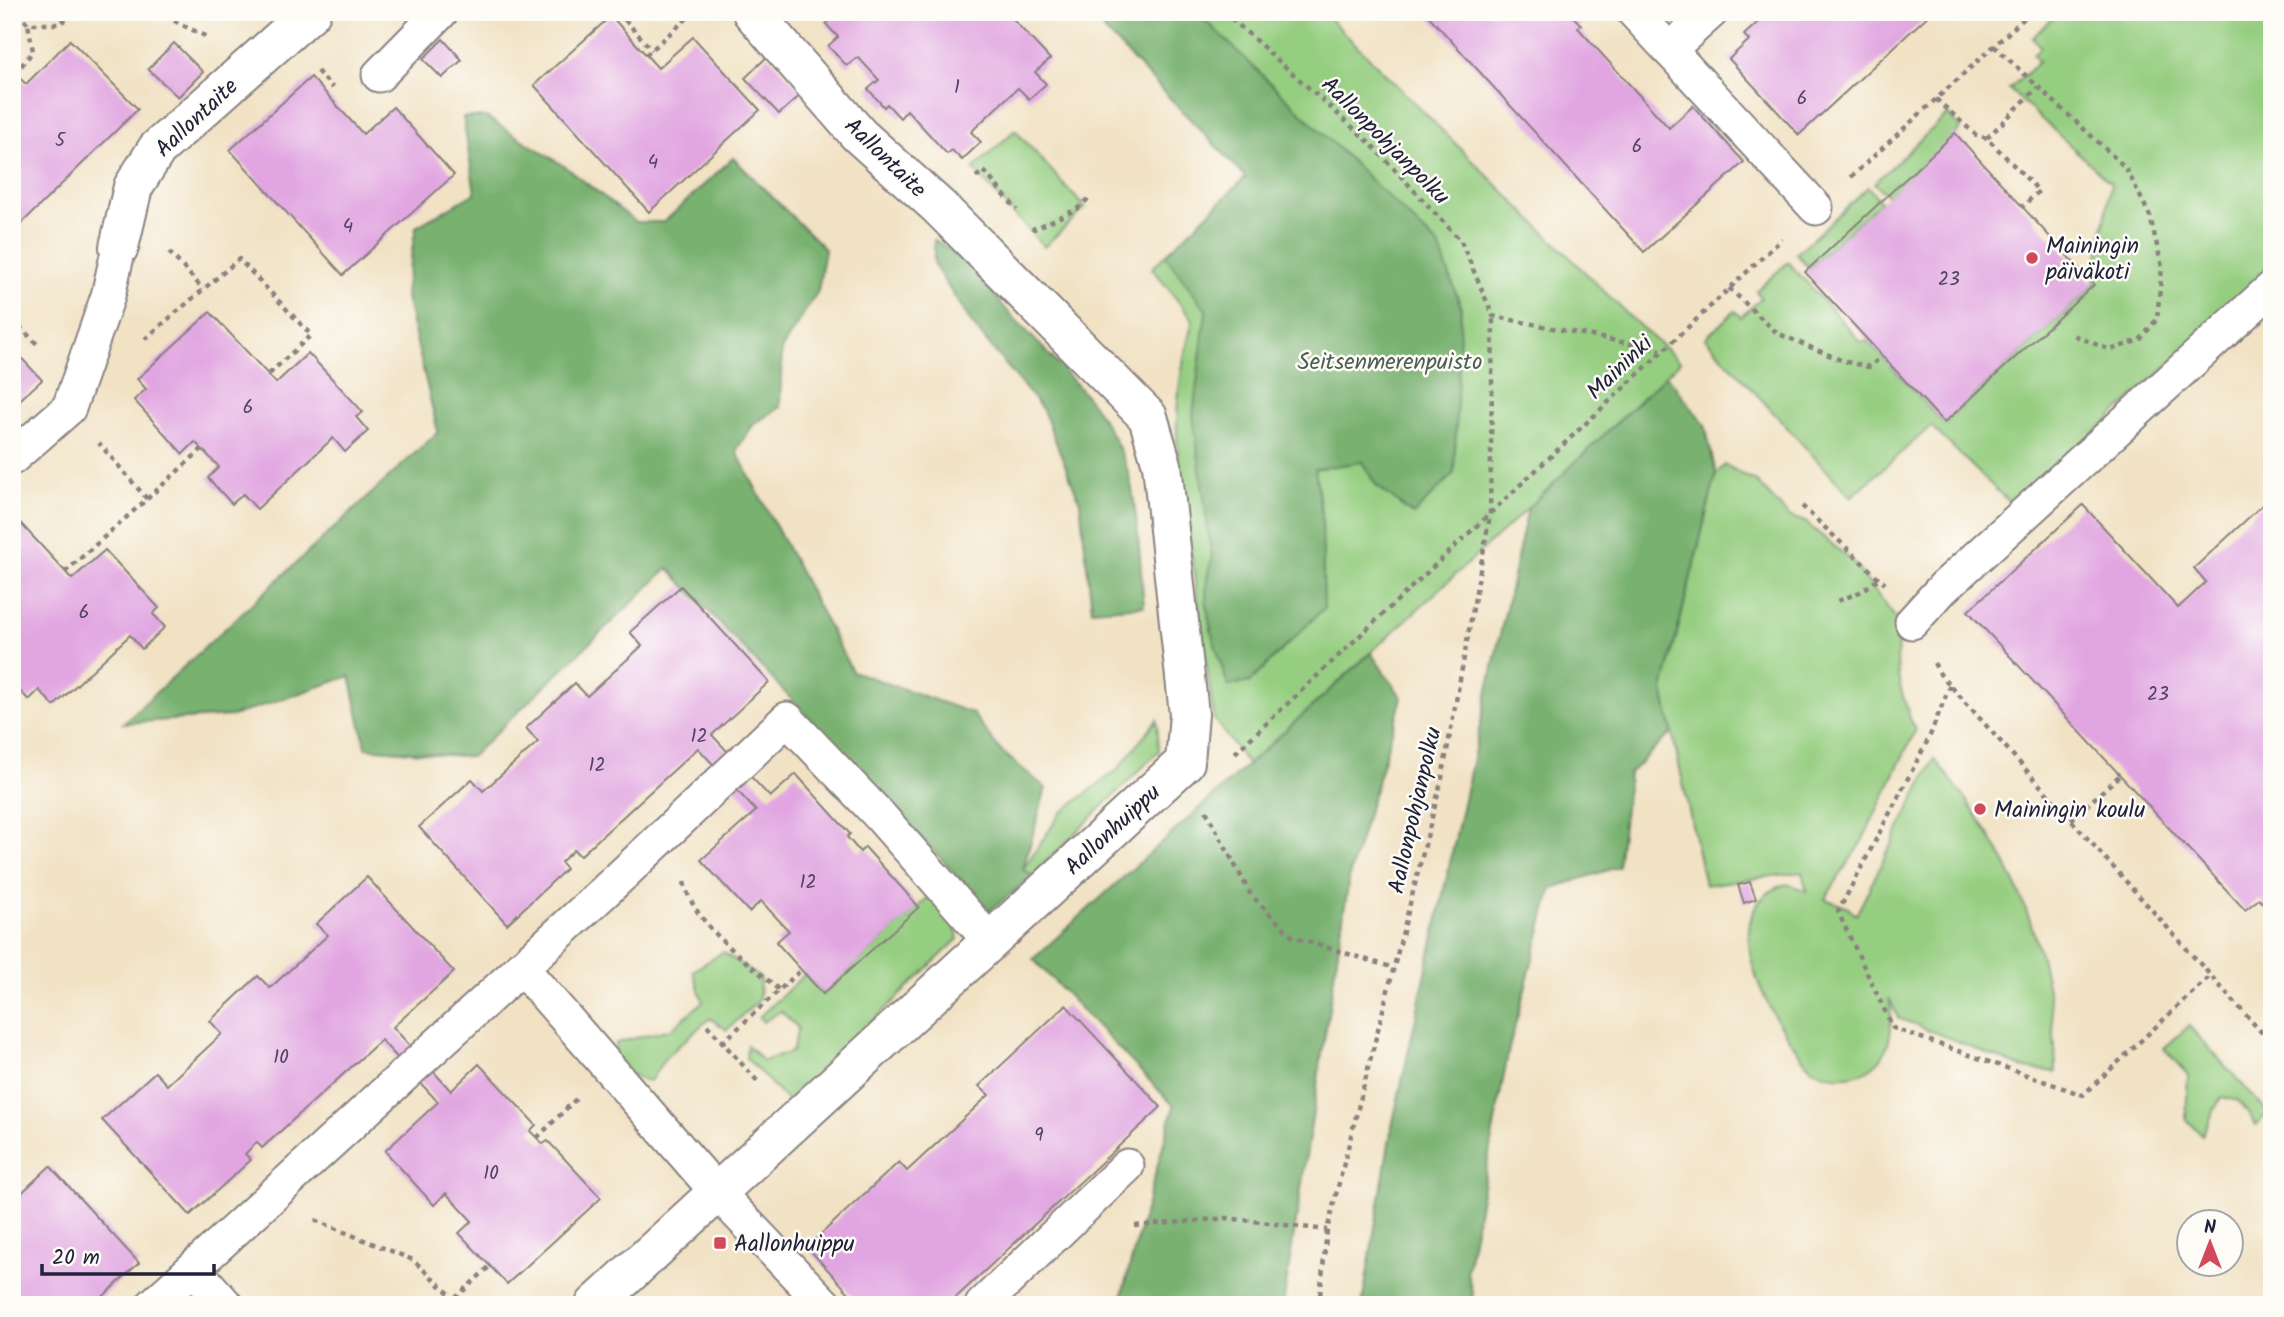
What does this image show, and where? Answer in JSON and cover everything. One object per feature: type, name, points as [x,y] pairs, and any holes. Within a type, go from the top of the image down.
[{"type":"street","name":"Aallontaite","points":[[119,247],[133,187],[158,149],[311,12]]},
{"type":"street","name":"Aallontaite","points":[[752,12],[859,135],[939,207],[1025,296]]},
{"type":"street","name":"Aallonhuippu","points":[[595,1305],[1185,762],[1189,714],[1162,465],[1148,417],[1025,296]]},
{"type":"lane","points":[[379,75],[441,12]]},
{"type":"lane","points":[[1634,12],[1816,208]]},
{"type":"lane","points":[[1669,50],[1712,12]]},
{"type":"lane","points":[[12,458],[69,408],[108,296],[119,247]]},
{"type":"lane","points":[[1912,622],[1944,588],[2272,288]]},
{"type":"lane","points":[[153,1305],[787,719],[880,816],[989,941]]},
{"type":"lane","points":[[521,967],[717,1192],[825,1305]]},
{"type":"lane","points":[[982,1305],[1127,1166]]},
{"type":"lane","points":[[194,1269],[226,1305]]},
{"type":"path","points":[[15,74],[33,51],[28,24],[18,12]]},
{"type":"path","points":[[28,24],[58,24],[76,12]]},
{"type":"path","points":[[156,12],[211,38]]},
{"type":"path","points":[[618,12],[652,50]]},
{"type":"path","points":[[646,55],[694,12]]},
{"type":"path","name":"Aallonpohjanpolku","points":[[1224,12],[1369,142],[1461,241],[1493,316],[1490,515],[1442,778],[1327,1230],[1320,1305]]},
{"type":"path","name":"Maininki","points":[[1237,753],[1661,350],[2031,12]]},
{"type":"path","points":[[1994,46],[2126,168],[2150,216],[2161,267],[2157,318],[2140,340],[2110,350],[2073,335]]},
{"type":"path","points":[[1986,138],[2038,87]]},
{"type":"path","points":[[1936,99],[1976,135],[1986,138],[2039,191],[2023,206]]},
{"type":"path","points":[[1077,209],[1088,199]]},
{"type":"path","points":[[84,366],[138,345],[239,259],[312,335],[268,375]]},
{"type":"path","points":[[189,274],[203,290]]},
{"type":"path","points":[[1729,288],[1777,333],[1843,361],[1869,368],[1883,356]]},
{"type":"path","points":[[1493,316],[1661,350]]},
{"type":"path","points":[[69,408],[148,499]]},
{"type":"path","points":[[65,572],[202,449]]},
{"type":"path","points":[[1802,506],[1880,578],[1912,622],[1940,674],[2272,1044]]},
{"type":"path","points":[[1838,601],[1860,592],[1880,578]]},
{"type":"path","points":[[1950,685],[1929,738],[1838,912],[1893,1028],[2083,1094],[2210,976]]},
{"type":"path","points":[[2071,820],[2120,775]]},
{"type":"path","points":[[1202,803],[1251,895],[1293,937],[1394,968]]},
{"type":"path","points":[[674,824],[689,901],[706,923],[779,990]]},
{"type":"path","points":[[722,1043],[801,970]]},
{"type":"path","points":[[707,1026],[768,1093]]},
{"type":"path","points":[[537,1138],[562,1112]]},
{"type":"path","points":[[306,1211],[313,1219],[332,1224],[413,1259],[455,1299]]},
{"type":"path","points":[[1139,1225],[1227,1218],[1327,1230]]},
{"type":"path","points":[[448,1305],[490,1266]]},
{"type":"green space","name":"Seitsenmerenpuisto","points":[[1087,12],[1323,12],[1629,316],[1680,362],[1528,508],[1248,765],[1214,719],[1178,458],[1179,389],[1193,320],[1152,268],[1246,177]]},
{"type":"green space","points":[[1087,12],[1197,12],[1439,246],[1461,307],[1454,473],[1413,515],[1376,485],[1362,462],[1315,469],[1322,517],[1324,608],[1250,682],[1228,686],[1213,639],[1207,606],[1206,590],[1212,559],[1193,415],[1206,310],[1165,255],[1246,177]]},
{"type":"green space","name":"Mainingin päiväkoti","points":[[2059,12],[2272,12],[2272,269],[2014,507],[1931,426],[1851,497],[1705,338],[1735,311],[1741,317],[1761,298],[1756,291],[1788,262],[1861,342],[1868,341],[1944,423],[2094,285],[2111,183],[2009,89],[2039,62],[2033,55],[2041,47],[2032,38]]},
{"type":"green space","points":[[1948,114],[1961,129],[1888,196],[1874,183]]},
{"type":"green space","points":[[463,117],[486,117],[567,168],[636,222],[664,222],[733,158],[825,249],[818,291],[782,348],[780,407],[753,425],[736,451],[852,671],[972,713],[1001,751],[1046,788],[1023,869],[1032,876],[990,911],[668,568],[471,757],[366,748],[350,676],[232,716],[123,723],[438,432],[405,293],[416,227],[475,193]]},
{"type":"green space","points":[[1015,130],[1085,208],[1044,247],[973,169]]},
{"type":"green space","points":[[1868,187],[1881,202],[1809,268],[1796,254]]},
{"type":"green space","points":[[934,240],[967,265],[1067,373],[1113,436],[1124,459],[1131,484],[1144,606],[1092,610],[1080,502],[1043,410],[973,325],[934,265]]},
{"type":"green space","points":[[1666,375],[1705,425],[1716,474],[1663,690],[1672,732],[1629,774],[1618,867],[1552,888],[1509,1048],[1467,1271],[1475,1305],[1362,1305],[1391,1131],[1528,508]]},
{"type":"green space","points":[[1725,465],[1757,482],[1788,516],[1805,522],[1851,560],[1901,625],[1897,667],[1915,731],[1862,841],[1825,899],[1847,907],[1856,915],[1934,759],[1986,830],[2024,904],[2047,984],[2056,1072],[2024,1068],[1898,1018],[1889,998],[1890,1037],[1881,1058],[1873,1067],[1862,1073],[1848,1076],[1829,1075],[1816,1071],[1806,1063],[1768,1004],[1751,957],[1749,933],[1753,912],[1765,896],[1787,884],[1807,891],[1802,872],[1705,885],[1663,690],[1716,474]]},
{"type":"green space","points":[[1371,653],[1402,698],[1350,873],[1283,1305],[1119,1305],[1174,1106],[1033,959]]},
{"type":"green space","points":[[1157,720],[1159,751],[1032,876],[1023,869],[1061,813],[1117,770]]},
{"type":"green space","points":[[932,894],[953,918],[958,939],[789,1102],[746,1058],[747,1045],[763,1061],[792,1052],[798,1028],[781,1011],[763,1022],[759,1017],[805,974],[823,994]]},
{"type":"green space","points":[[723,952],[760,978],[759,1000],[727,1030],[710,1018],[665,1058],[650,1081],[636,1078],[614,1059],[616,1043],[671,1029],[703,1002],[693,971]]},
{"type":"green space","points":[[2189,1026],[2268,1113],[2256,1125],[2239,1101],[2221,1097],[2202,1135],[2186,1119],[2188,1075],[2164,1048]]},
{"type":"building","points":[[839,12],[1006,12],[1050,59],[1035,72],[1046,84],[1029,99],[1018,88],[971,132],[981,142],[962,160],[952,150],[947,154],[907,110],[900,118],[887,104],[884,107],[868,89],[879,80],[858,57],[847,66],[828,46],[838,37],[826,24]]},
{"type":"building","points":[[1425,12],[1569,12],[1581,25],[1578,28],[1669,128],[1693,106],[1744,162],[1644,252]]},
{"type":"building","points":[[1769,12],[1932,12],[1799,135],[1729,59],[1749,40],[1744,35]]},
{"type":"building","points":[[611,16],[658,68],[693,37],[760,110],[649,212],[534,85]]},
{"type":"building","points":[[443,39],[462,60],[442,78],[423,59]]},
{"type":"building","points":[[70,40],[138,109],[19,226],[12,218],[12,71],[26,84]]},
{"type":"building","points":[[174,43],[203,72],[178,97],[148,69]]},
{"type":"building","points":[[768,56],[803,93],[779,114],[745,78]]},
{"type":"building","points":[[311,77],[363,134],[393,107],[454,175],[343,275],[230,150]]},
{"type":"building","points":[[1955,133],[2094,285],[1944,423],[1805,272]]},
{"type":"building","points":[[210,312],[276,383],[308,353],[363,412],[356,417],[368,431],[345,452],[333,438],[257,509],[243,494],[232,504],[208,478],[219,467],[195,442],[183,454],[134,400],[146,389],[137,379]]},
{"type":"building","points":[[12,348],[42,380],[12,407]]},
{"type":"building","points":[[2272,496],[2272,912],[2259,899],[2245,910],[1968,611],[2083,505],[2178,608],[2206,582],[2194,568]]},
{"type":"building","points":[[12,514],[72,579],[105,550],[159,608],[153,614],[165,627],[142,649],[130,635],[54,706],[39,690],[29,700],[12,683],[12,667],[15,664],[12,661]]},
{"type":"building","points":[[681,586],[769,682],[712,735],[770,797],[796,774],[850,834],[847,837],[860,852],[865,847],[919,907],[823,994],[776,942],[789,931],[761,901],[749,912],[701,860],[756,811],[698,748],[580,856],[574,850],[561,862],[566,869],[507,924],[419,827],[472,779],[483,791],[538,742],[526,728],[575,683],[587,696],[642,646],[630,632]]},
{"type":"building","points":[[367,877],[454,972],[393,1027],[451,1091],[479,1064],[536,1125],[530,1131],[543,1144],[548,1141],[601,1198],[507,1284],[459,1233],[472,1221],[446,1193],[434,1205],[385,1151],[438,1102],[381,1040],[262,1148],[257,1142],[245,1154],[251,1160],[190,1215],[102,1120],[155,1072],[167,1085],[222,1034],[210,1021],[258,976],[270,988],[328,935],[316,924]]},
{"type":"building","points":[[1750,882],[1756,899],[1744,903],[1738,885]]},
{"type":"building","points":[[1066,1005],[1161,1107],[948,1305],[860,1305],[807,1247],[899,1162],[907,1171],[989,1095],[979,1086]]},
{"type":"building","points":[[50,1166],[139,1263],[94,1305],[12,1305],[12,1202]]},
{"type":"place","name":"Mainingin päiväkoti","points":[[2032,258]]},
{"type":"place","name":"Mainingin koulu","points":[[1980,809]]},
{"type":"place","name":"Aallonhuippu","points":[[720,1243]]}]
